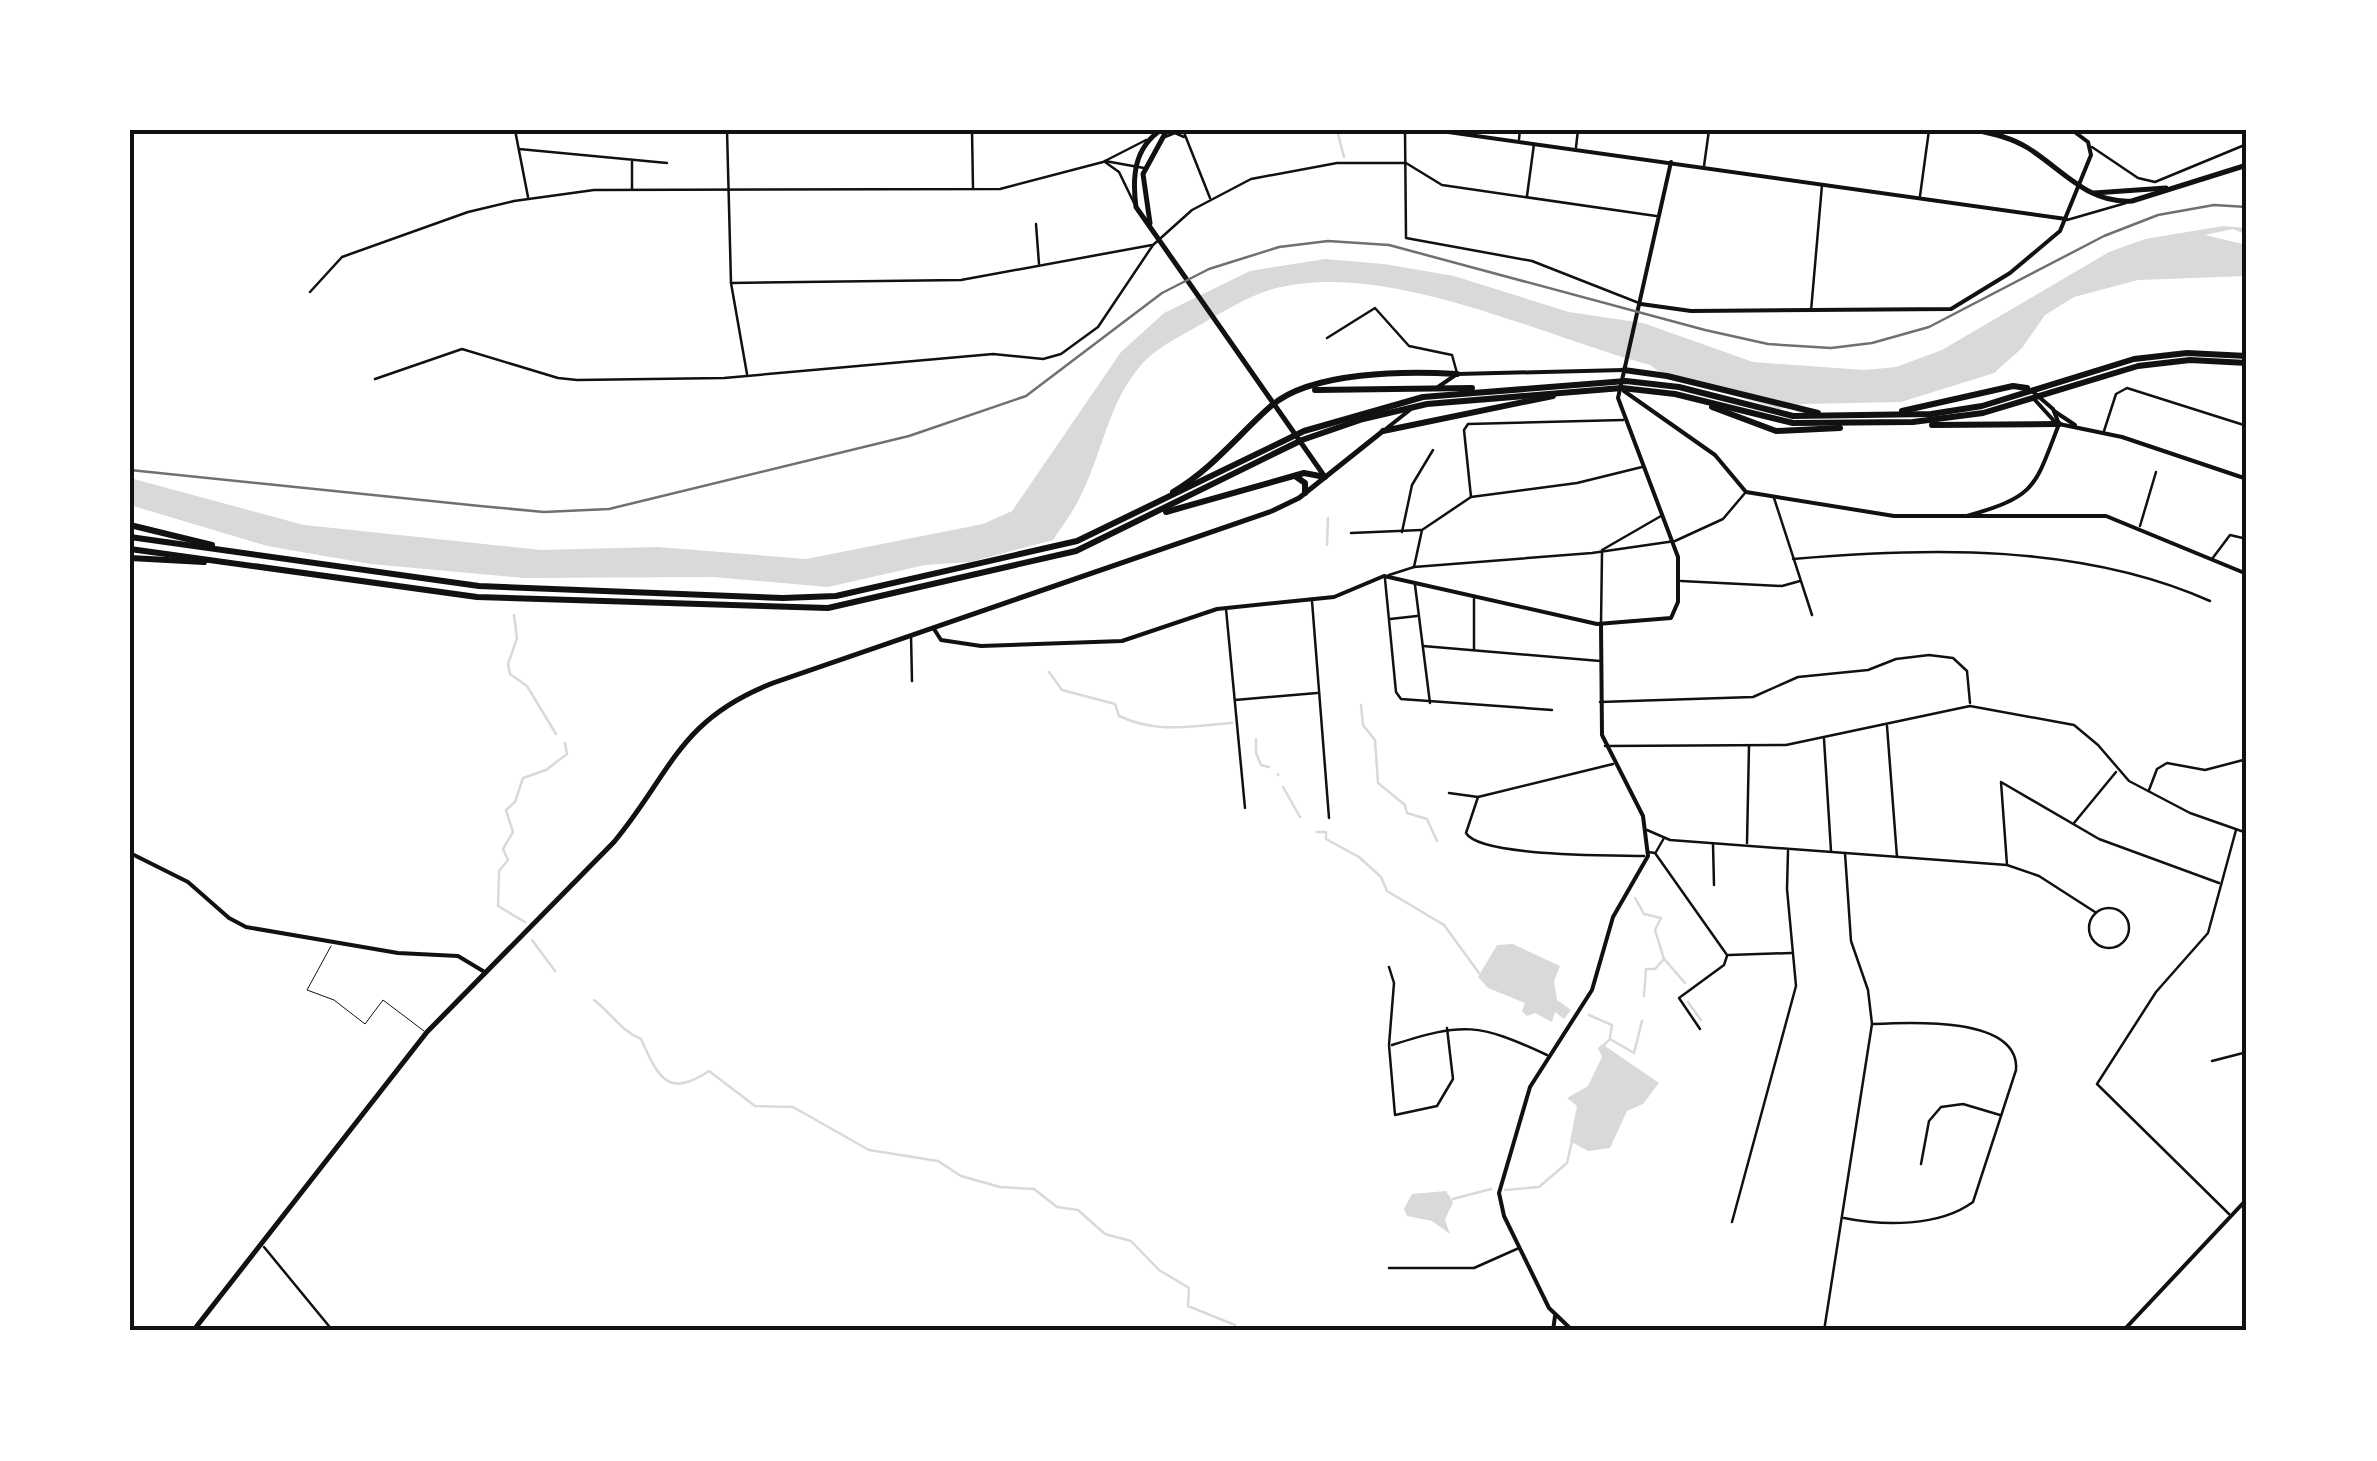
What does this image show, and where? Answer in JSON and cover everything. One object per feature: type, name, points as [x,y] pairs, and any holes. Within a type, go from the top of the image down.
[{"type":"highway","points":[[1896,423],[1966,416],[2152,356],[2247,360]]},
{"type":"highway","points":[[1624,370],[1653,373],[1794,416],[1948,412],[2018,399]]},
{"type":"highway","points":[[1624,370],[1632,378],[1683,393],[1768,430],[1805,432],[1896,423],[2059,424]]},
{"type":"highway","points":[[1126,521],[1204,473],[1274,403],[1355,375],[1457,374]]},
{"type":"highway","points":[[130,538],[480,586],[801,598],[853,593],[1043,550],[1126,521],[1306,434],[1438,395],[1605,385],[1794,416],[1869,424]]},
{"type":"highway","points":[[1383,431],[1605,385]]},
{"type":"highway","points":[[1306,434],[1427,404],[1605,385]]},
{"type":"highway","points":[[1304,392],[1351,386],[1510,389]]},
{"type":"highway","points":[[1878,416],[2013,386],[2027,388]]},
{"type":"highway","points":[[130,549],[477,596],[810,609],[862,603],[1042,561],[1092,545],[1292,441]]},
{"type":"highway","points":[[1146,519],[1294,475],[1310,472],[1325,477]]},
{"type":"highway","points":[[1294,475],[1305,483],[1305,493]]},
{"type":"highway","points":[[130,524],[248,554]]},
{"type":"highway","points":[[130,558],[252,565]]},
{"type":"main road","points":[[1164,130],[1152,136],[1136,166],[1136,207],[1325,477]]},
{"type":"main road","points":[[1150,223],[1142,192],[1144,168],[1164,130]]},
{"type":"main road","points":[[1976,130],[2024,146],[2103,199],[2132,201],[2247,165]]},
{"type":"main road","points":[[2094,193],[2174,187]]},
{"type":"main road","points":[[193,1331],[427,1032],[616,839],[642,809],[664,765],[706,721],[758,688],[1272,511],[1305,493],[1383,431]]},
{"type":"street","points":[[515,130],[528,199]]},
{"type":"street","points":[[726,130],[731,283],[747,376]]},
{"type":"street","points":[[972,130],[973,190]]},
{"type":"street","points":[[1183,130],[1211,199]]},
{"type":"street","points":[[1405,130],[1405,236],[1532,261],[1640,304],[1681,311],[1951,309],[2010,274],[2060,231],[2080,187],[2090,146]]},
{"type":"street","points":[[1434,130],[2066,220],[2079,220],[2132,201]]},
{"type":"street","points":[[1519,141],[1520,130]]},
{"type":"street","points":[[1576,148],[1578,130]]},
{"type":"street","points":[[1704,166],[1708,130]]},
{"type":"street","points":[[1920,198],[1930,130]]},
{"type":"street","points":[[2072,130],[2138,178],[2155,182],[2247,144]]},
{"type":"street","points":[[1156,145],[1172,133],[1186,138]]},
{"type":"street","points":[[310,292],[334,262],[352,253],[478,209],[528,199],[632,190],[1017,187],[1103,162],[1152,136]]},
{"type":"street","points":[[1527,197],[1534,143]]},
{"type":"street","points":[[519,148],[668,163]]},
{"type":"street","points":[[632,160],[632,190]]},
{"type":"street","points":[[1103,162],[1144,168]]},
{"type":"street","points":[[1103,162],[1119,172],[1136,207]]},
{"type":"street","points":[[376,379],[462,349],[558,378],[747,376],[993,354],[1043,358],[1062,354],[1098,327],[1153,245],[1211,199],[1251,178],[1338,163],[1406,162],[1442,185],[1659,216]]},
{"type":"street","points":[[1384,576],[1602,624],[1674,616],[1679,581],[1672,542],[1625,420],[1620,389],[1671,162]]},
{"type":"street","points":[[1811,311],[1822,184]]},
{"type":"street","points":[[1036,224],[1040,266]]},
{"type":"street","points":[[731,283],[961,280],[1153,245]]},
{"type":"street","points":[[1328,338],[1375,308],[1409,346],[1452,355],[1457,374]]},
{"type":"street","points":[[1383,431],[1457,374],[1624,370]]},
{"type":"street","points":[[2027,388],[2080,427]]},
{"type":"street","points":[[2027,388],[2059,424],[2104,432],[2246,477]]},
{"type":"street","points":[[1620,389],[1715,455],[1746,492],[1894,516],[2094,514],[2139,528],[2247,574]]},
{"type":"street","points":[[2104,432],[2114,398],[2123,389],[2247,426]]},
{"type":"street","points":[[1960,518],[2024,495],[2038,476],[2059,424],[2052,409]]},
{"type":"street","points":[[1471,497],[1465,426],[1625,420]]},
{"type":"street","points":[[1402,532],[1412,485],[1433,450]]},
{"type":"street","points":[[1351,533],[1422,530],[1471,497],[1577,484],[1642,467]]},
{"type":"street","points":[[2139,528],[2156,472]]},
{"type":"street","points":[[934,627],[941,640],[960,645],[1106,643],[1226,608],[1334,597],[1414,567],[1602,552],[1672,542],[1723,519],[1746,492]]},
{"type":"street","points":[[1774,496],[1812,615]]},
{"type":"street","points":[[1661,516],[1604,546],[1602,552],[1600,702],[1605,746],[1646,830],[1650,854],[1727,955]]},
{"type":"street","points":[[1414,567],[1422,530]]},
{"type":"street","points":[[2211,560],[2230,535],[2247,539]]},
{"type":"street","points":[[1793,559],[1884,552],[2038,558],[2164,581],[2210,601]]},
{"type":"street","points":[[1384,576],[1396,692],[1406,701],[1552,710]]},
{"type":"street","points":[[1679,581],[1782,586],[1800,581]]},
{"type":"street","points":[[1415,585],[1430,704]]},
{"type":"street","points":[[1474,598],[1474,650]]},
{"type":"street","points":[[1312,600],[1329,818]]},
{"type":"street","points":[[1226,608],[1245,808]]},
{"type":"street","points":[[1388,619],[1419,616]]},
{"type":"street","points":[[910,634],[912,681]]},
{"type":"street","points":[[1423,646],[1601,661]]},
{"type":"street","points":[[1600,702],[1753,697],[1798,676],[1868,670],[1896,658],[1942,654],[1967,671],[1970,706]]},
{"type":"street","points":[[1235,700],[1318,693]]},
{"type":"street","points":[[1605,746],[1786,745],[1970,706],[2074,726],[2098,744],[2117,770],[2148,792],[2247,833]]},
{"type":"street","points":[[1887,725],[1897,858]]},
{"type":"street","points":[[1824,738],[1831,852]]},
{"type":"street","points":[[1747,845],[1750,745]]},
{"type":"street","points":[[2148,792],[2157,770],[2167,763],[2205,770],[2247,758]]},
{"type":"street","points":[[1449,793],[1478,797],[1615,764]]},
{"type":"street","points":[[2073,824],[2117,770]]},
{"type":"street","points":[[2008,865],[2001,782],[2100,839],[2220,883]]},
{"type":"street","points":[[1478,797],[1466,821],[1466,833],[1473,842],[1512,849],[1650,854]]},
{"type":"street","points":[[2231,1216],[2097,1084],[2156,992],[2208,932],[2236,829]]},
{"type":"street","points":[[1646,830],[1664,838],[1713,843],[2008,865],[2039,876],[2095,912]]},
{"type":"street","points":[[1573,1331],[1555,1316],[1520,1248],[1501,1208],[1500,1185],[1530,1087],[1547,1054],[1592,990],[1611,921],[1650,854],[1664,838]]},
{"type":"street","points":[[1713,843],[1714,885]]},
{"type":"street","points":[[1732,1222],[1796,986],[1791,953],[1788,850]]},
{"type":"street","points":[[1824,1331],[1872,1024],[1868,990],[1851,940],[1844,852]]},
{"type":"street","points":[[130,853],[196,887],[237,924],[333,943],[458,956],[484,970]]},
{"type":"street","points":[[2106,907],[2124,913],[2130,928],[2122,944],[2110,948],[2095,943],[2089,924],[2095,912],[2106,907]]},
{"type":"street","points":[[1727,955],[1791,953]]},
{"type":"street","points":[[1700,1030],[1680,998],[1724,966],[1727,955]]},
{"type":"street","points":[[1390,967],[1394,984],[1389,1046],[1395,1116],[1437,1106],[1453,1078],[1447,1028]]},
{"type":"street","points":[[1844,1218],[1891,1224],[1968,1206],[1976,1196],[2017,1058],[2000,1036],[1924,1022],[1872,1024]]},
{"type":"street","points":[[1389,1046],[1447,1028],[1484,1028],[1547,1054]]},
{"type":"street","points":[[2212,1061],[2247,1052]]},
{"type":"street","points":[[1921,1164],[1930,1121],[1941,1107],[1963,1104],[2002,1116]]},
{"type":"street","points":[[2123,1331],[2247,1199]]},
{"type":"street","points":[[260,1242],[333,1331]]},
{"type":"street","points":[[1390,1268],[1474,1268],[1520,1248]]},
{"type":"street","points":[[1553,1331],[1555,1316]]},
{"type":"lane","points":[[333,943],[307,990],[334,1000],[366,1024],[383,1000],[427,1032]]},
{"type":"shaded area","points":[[2223,226],[2247,228],[2247,235],[2233,229],[2205,235],[2247,245],[2247,276],[2138,280],[2074,297],[2045,315],[2022,348],[1994,373],[1901,402],[1803,404],[1779,409],[1662,374],[1650,365],[1513,320],[1413,292],[1317,282],[1273,289],[1176,338],[1142,364],[1121,394],[1089,479],[1053,540],[970,562],[925,565],[828,587],[713,577],[524,578],[371,564],[267,546],[130,505],[130,478],[304,525],[541,550],[658,547],[806,559],[983,524],[1012,511],[1121,352],[1164,313],[1250,271],[1325,259],[1384,264],[1454,276],[1569,312],[1643,323],[1753,362],[1864,370],[1896,367],[1942,350],[2109,252],[2145,239]]},
{"type":"shaded area","points":[[1513,944],[1560,966],[1554,981],[1557,1000],[1571,1010],[1564,1019],[1555,1012],[1552,1022],[1535,1013],[1527,1016],[1522,1011],[1525,1003],[1488,988],[1478,977],[1497,945]]},
{"type":"shaded area","points":[[1602,1044],[1659,1083],[1643,1104],[1627,1111],[1610,1148],[1588,1151],[1570,1141],[1577,1106],[1567,1098],[1588,1086],[1602,1057],[1598,1048]]},
{"type":"shaded area","points":[[1446,1191],[1453,1202],[1445,1220],[1450,1234],[1432,1221],[1407,1216],[1404,1209],[1412,1194]]},
{"type":"waterway","points":[[1337,130],[1344,157]]},
{"type":"waterway","points":[[1327,545],[1328,518]]},
{"type":"waterway","points":[[514,615],[517,638],[508,664],[510,674],[527,686],[556,734]]},
{"type":"waterway","points":[[1049,672],[1062,690],[1115,704],[1119,716],[1133,722],[1174,727],[1232,723]]},
{"type":"waterway","points":[[1361,705],[1363,725],[1375,740],[1378,783],[1405,805],[1407,813],[1427,819],[1437,841]]},
{"type":"waterway","points":[[1256,739],[1256,751]]},
{"type":"waterway","points":[[525,922],[498,906],[499,871],[508,860],[503,849],[513,832],[506,810],[515,802],[523,778],[546,770],[567,754],[565,743]]},
{"type":"waterway","points":[[1256,753],[1261,765],[1269,767]]},
{"type":"waterway","points":[[1283,787],[1300,817]]},
{"type":"waterway","points":[[1317,832],[1326,832],[1326,839],[1359,857],[1381,877],[1387,891],[1444,925],[1479,973]]},
{"type":"waterway","points":[[1635,898],[1644,914],[1661,918],[1655,930],[1664,959],[1655,969],[1646,969],[1644,996]]},
{"type":"waterway","points":[[532,940],[555,971]]},
{"type":"waterway","points":[[1665,960],[1685,983]]},
{"type":"waterway","points":[[594,1000],[641,1039],[653,1065],[666,1080],[684,1083],[709,1071],[755,1106],[793,1107],[869,1150],[938,1161],[961,1176],[1000,1187],[1034,1189],[1057,1207],[1078,1210],[1105,1234],[1131,1241],[1159,1270],[1189,1288],[1188,1306],[1235,1325],[1234,1331]]},
{"type":"waterway","points":[[1688,1002],[1701,1020]]},
{"type":"waterway","points":[[1589,1015],[1612,1025],[1610,1037]]},
{"type":"waterway","points":[[1603,1046],[1610,1039],[1634,1053],[1642,1021]]},
{"type":"waterway","points":[[1505,1190],[1539,1187],[1567,1163],[1572,1141]]},
{"type":"waterway","points":[[1453,1199],[1491,1189]]},
{"type":"railway","points":[[130,470],[544,512],[609,509],[909,436],[1026,396],[1162,293],[1209,269],[1279,247],[1328,241],[1389,245],[1705,330],[1768,344],[1831,348],[1872,343],[1929,327],[2104,236],[2158,215],[2214,205],[2247,207]]}]
